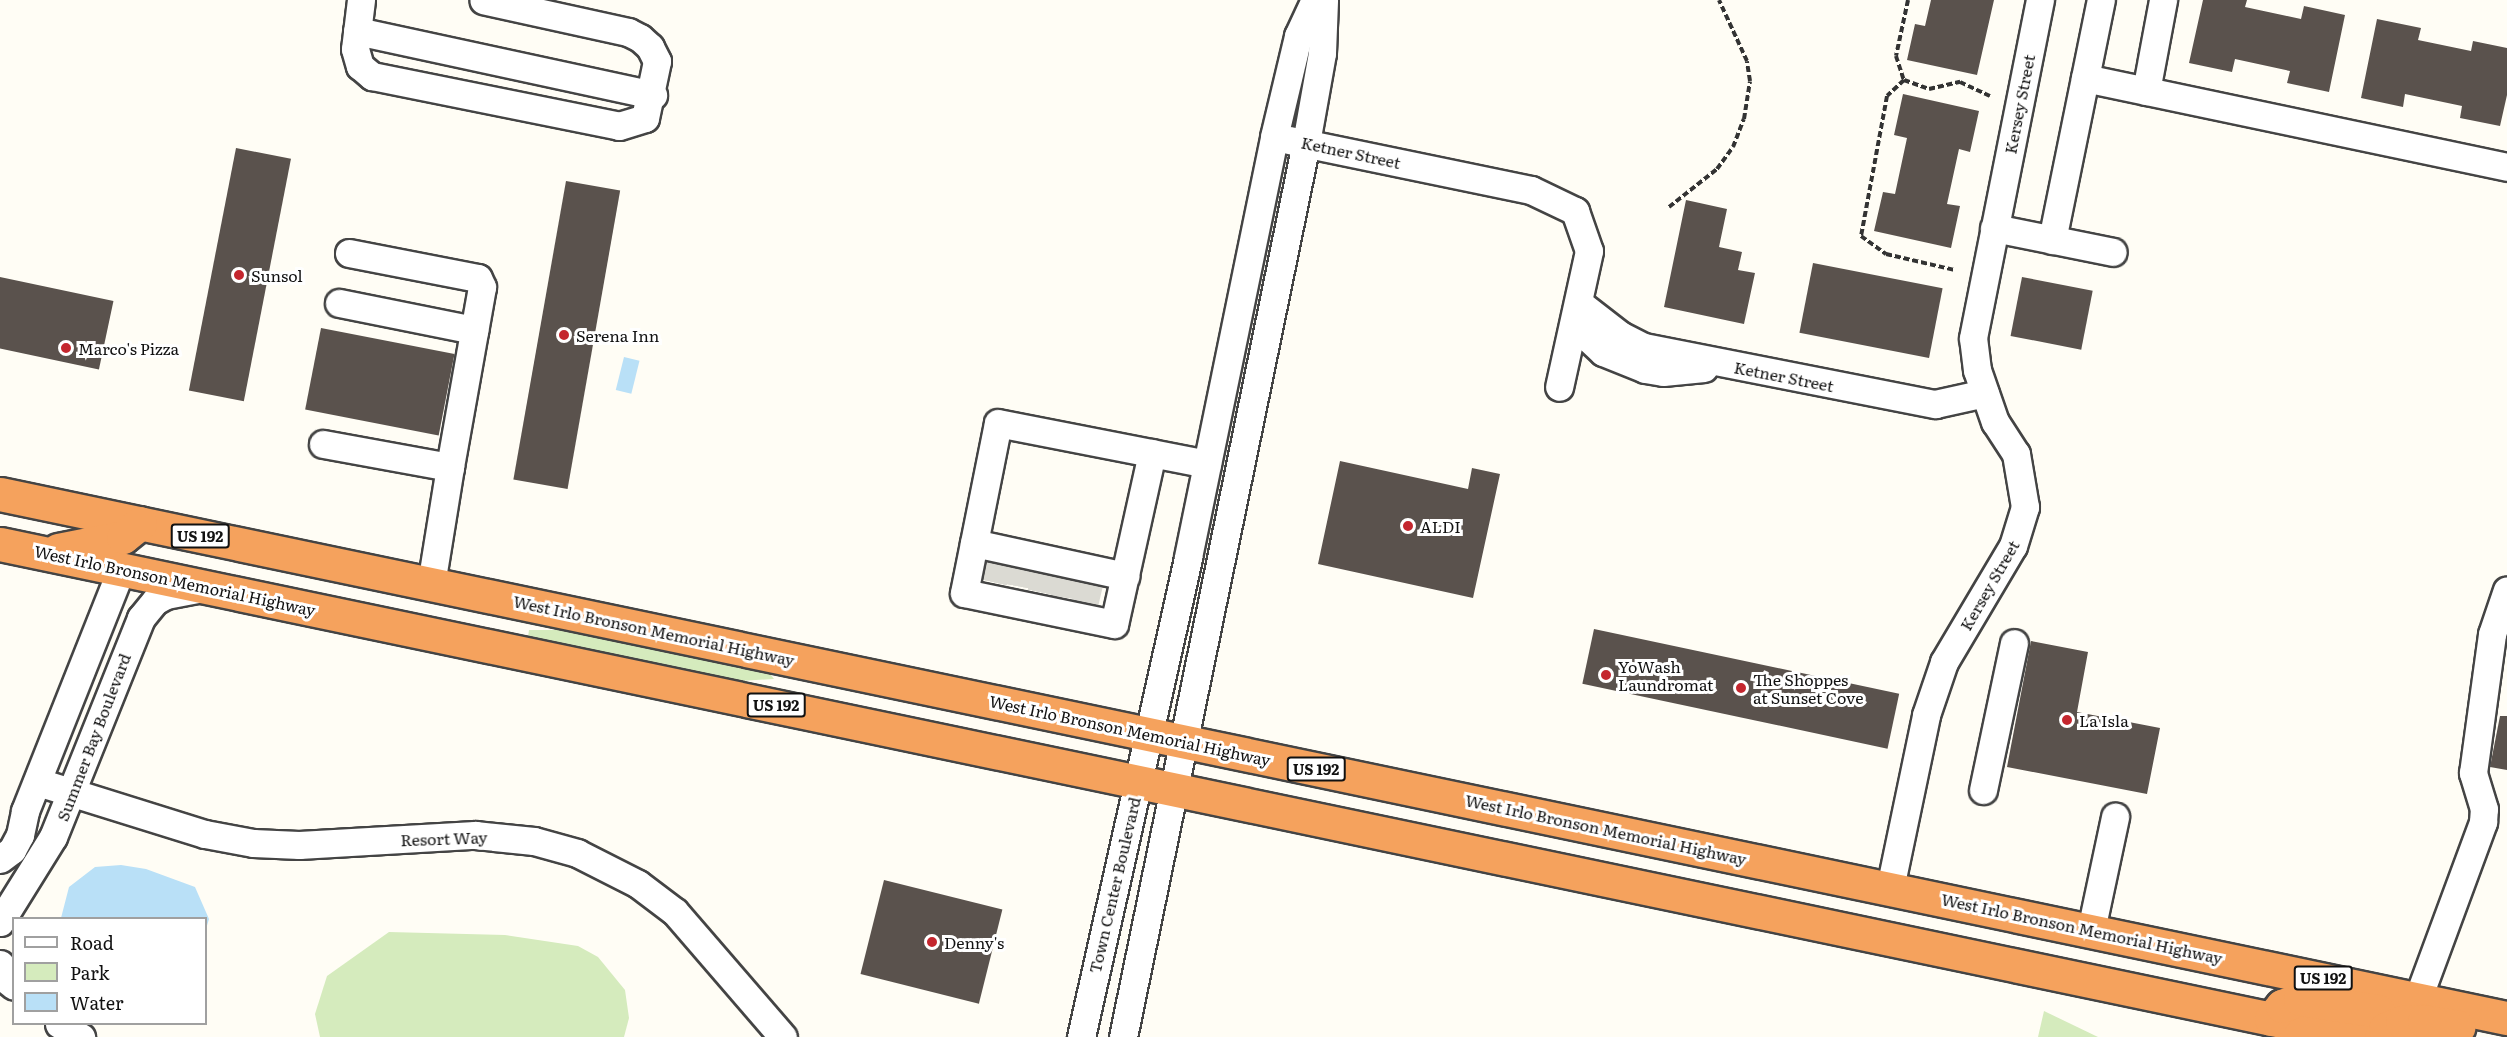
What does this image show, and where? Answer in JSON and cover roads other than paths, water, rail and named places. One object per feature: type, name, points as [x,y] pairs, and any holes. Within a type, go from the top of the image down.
[{"type":"highway","name":"West Irlo Bronson Memorial Highway","points":[[0,494],[2507,1018]]},
{"type":"highway","points":[[42,553],[123,537],[140,523]]},
{"type":"highway","name":"West Irlo Bronson Memorial Highway","points":[[0,544],[1139,780],[2358,1037]]},
{"type":"highway","points":[[121,570],[180,554],[260,549]]},
{"type":"highway","points":[[1792,918],[1845,909],[1872,900],[1890,888]]},
{"type":"highway","points":[[2271,1019],[2282,1006],[2300,999],[2379,1011],[2418,998]]},
{"type":"highway","points":[[2381,1037],[2385,1029],[2402,1022],[2424,1021],[2507,1035]]},
{"type":"street","points":[[361,0],[355,49],[360,66],[381,78],[619,126],[645,118],[652,96],[657,62],[650,47],[640,38],[628,32],[483,0]]},
{"type":"street","name":"Town Center Boulevard","points":[[1082,1032],[1188,557],[1274,137],[1298,36],[1316,0]]},
{"type":"street","points":[[1082,1032],[1123,1037],[1181,740],[1306,143],[1322,53],[1324,0]]},
{"type":"street","name":"Kersey Street","points":[[1890,888],[1926,715],[1944,662],[2013,546],[2025,507],[2016,454],[1995,422],[1977,370],[1973,338],[2040,0]]},
{"type":"street","points":[[2052,240],[2101,0]]},
{"type":"street","points":[[2146,91],[2163,0]]},
{"type":"street","points":[[357,31],[652,96]]},
{"type":"street","points":[[2085,78],[2507,167]]},
{"type":"street","name":"Ketner Street","points":[[1274,137],[1531,190],[1560,201],[1575,211],[1585,230],[1589,251],[1580,304],[1559,387]]},
{"type":"street","points":[[1994,228],[2113,252]]},
{"type":"street","points":[[349,253],[478,278],[482,287],[431,584]]},
{"type":"street","points":[[339,303],[474,330]]},
{"type":"street","name":"Ketner Street","points":[[1580,304],[1620,335],[1644,347],[1935,404],[1985,393]]},
{"type":"street","points":[[1221,391],[1252,398]]},
{"type":"street","points":[[1125,576],[1042,582],[964,593],[998,423],[1207,464]]},
{"type":"street","points":[[323,444],[450,467]]},
{"type":"street","points":[[974,543],[1114,624],[1152,453]]},
{"type":"street","points":[[1188,557],[1218,564]]},
{"type":"street","name":"Summer Bay Boulevard","points":[[0,858],[12,850],[20,835],[26,812],[75,691],[100,615],[121,570]]},
{"type":"street","name":"Summer Bay Boulevard","points":[[0,922],[44,854],[72,793],[130,640],[147,609],[166,595],[210,588]]},
{"type":"street","points":[[2418,998],[2483,822],[2496,811],[2473,773],[2492,634],[2507,590]]},
{"type":"street","points":[[1983,790],[2014,643]]},
{"type":"street","name":"Resort Way","points":[[38,782],[206,834],[253,843],[299,845],[475,835],[534,840],[577,853],[638,884],[675,912],[783,1037]]},
{"type":"street","points":[[2091,930],[2115,817]]},
{"type":"street","points":[[0,962],[3,977],[12,984]]},
{"type":"street","points":[[62,1025],[81,1037]]},
{"type":"water","points":[[624,357],[640,361],[631,394],[616,390]]},
{"type":"water","points":[[121,865],[146,869],[195,887],[209,919],[207,926],[207,917],[61,917],[69,887],[95,867]]},
{"type":"tunnel","points":[[994,582],[999,560]]},
{"type":"tunnel","points":[[1018,586],[1022,565]]},
{"type":"tunnel","points":[[1041,592],[1046,568]]},
{"type":"tunnel","points":[[1064,597],[1068,573]]},
{"type":"tunnel","points":[[1085,603],[1091,577]]},
{"type":"place","name":"Sunsol","points":[[239,275]]},
{"type":"place","name":"Serena Inn","points":[[564,335]]},
{"type":"place","name":"Marco's Pizza","points":[[66,348]]},
{"type":"place","name":"ALDI","points":[[1408,526]]},
{"type":"place","name":"YoWash Laundromat","points":[[1606,675]]},
{"type":"place","name":"The Shoppes at Sunset Cove","points":[[1741,688]]},
{"type":"place","name":"La Isla","points":[[2067,720]]},
{"type":"place","name":"Denny's","points":[[932,942]]}]
